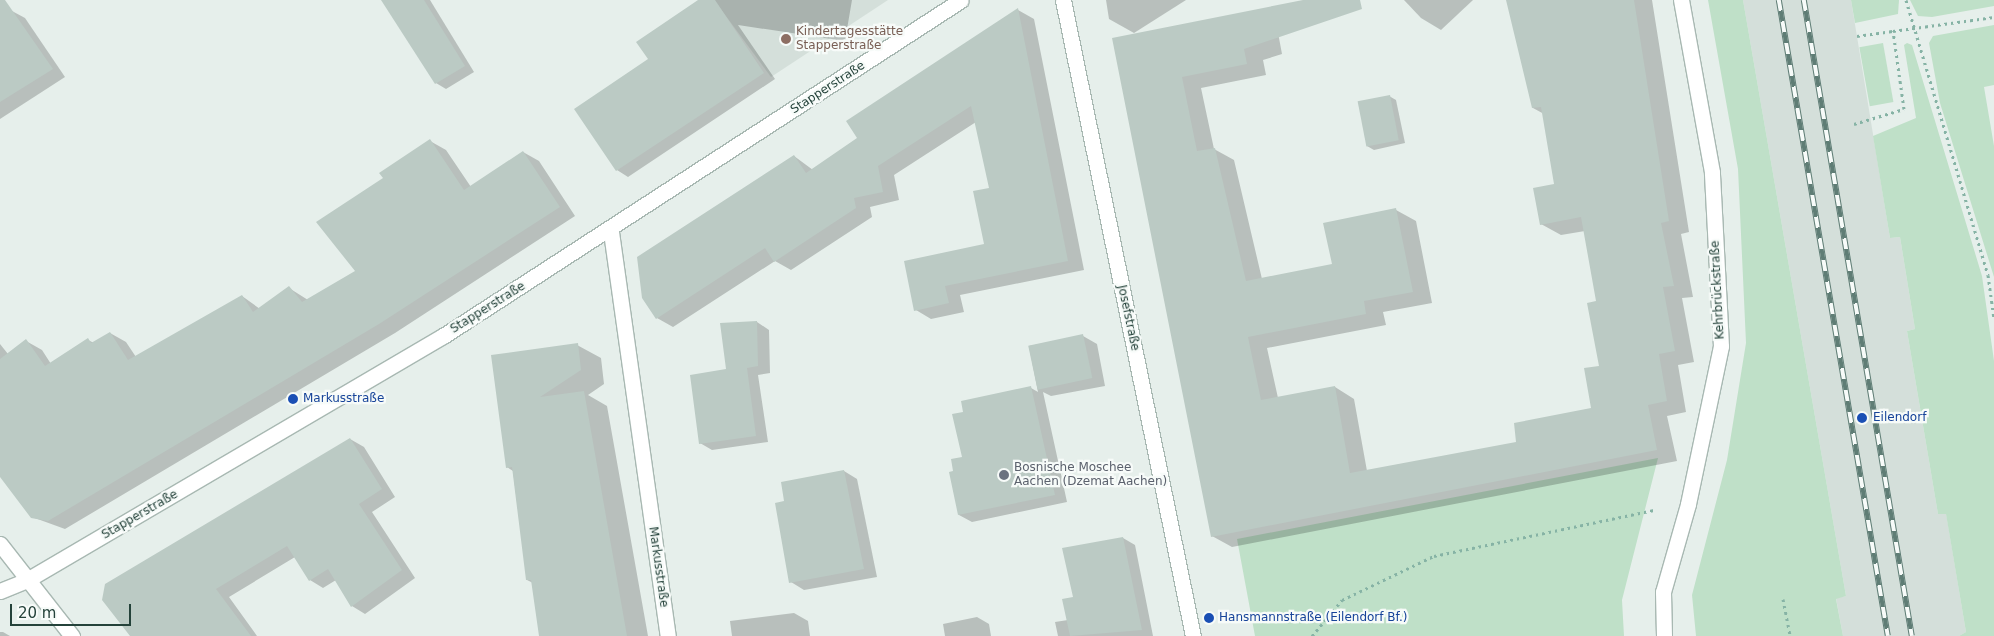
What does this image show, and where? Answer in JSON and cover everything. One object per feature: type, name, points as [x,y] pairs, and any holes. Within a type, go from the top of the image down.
[{"type":"street","name":"Stapperstraße","points":[[0,591],[27,580],[321,409],[611,232],[962,0]]},
{"type":"street","name":"Josefstraße","points":[[1063,0],[1193,636]]},
{"type":"street","name":"Kehrbrückstraße","points":[[1664,636],[1663,592],[1688,504],[1721,346],[1712,172],[1681,0]]},
{"type":"street","name":"Markusstraße","points":[[611,232],[668,636]]},
{"type":"street","points":[[0,544],[72,636]]},
{"type":"path","points":[[1906,0],[1912,29],[1988,274],[1994,319]]},
{"type":"path","points":[[1857,36],[1994,17]]},
{"type":"path","points":[[1854,124],[1904,109],[1893,31]]},
{"type":"path","points":[[1312,636],[1342,600],[1434,556],[1688,504]]},
{"type":"path","points":[[1784,599],[1790,636]]},
{"type":"shaded area","name":"Kindertagesstätte Stapperstraße","points":[[714,0],[888,0],[771,77]]},
{"type":"shaded area","points":[[1743,0],[1851,0],[1890,238],[1900,237],[1915,329],[1907,331],[1938,514],[1946,513],[1966,632],[1959,636],[1843,636],[1836,598],[1846,596]]},
{"type":"green space","points":[[1708,0],[1743,0],[1846,596],[1836,599],[1843,636],[1696,636],[1692,595],[1727,460],[1746,343],[1738,169]]},
{"type":"green space","points":[[1851,0],[1899,0],[1898,14],[1855,23]]},
{"type":"green space","points":[[1910,0],[1994,0],[1994,6],[1932,17],[1918,16]]},
{"type":"green space","points":[[1994,25],[1994,85],[1984,87],[1994,146],[1994,277],[1940,103],[1929,43],[1933,36]]},
{"type":"green space","points":[[1883,43],[1893,102],[1870,106],[1859,47]]},
{"type":"green space","points":[[1907,43],[1912,45],[1982,276],[1994,361],[1994,636],[1959,636],[1966,632],[1946,514],[1938,514],[1907,331],[1915,329],[1900,237],[1890,238],[1873,136],[1916,118],[1904,45]]},
{"type":"green space","points":[[1658,458],[1622,600],[1624,636],[1255,636],[1237,539]]},
{"type":"building","points":[[0,0],[5,0],[53,69],[0,102]]},
{"type":"building","points":[[381,0],[424,0],[465,66],[435,84]]},
{"type":"building","points":[[698,0],[715,0],[764,73],[616,171],[574,109],[648,59],[636,42]]},
{"type":"building","points":[[1303,0],[1360,0],[1362,9],[1244,49],[1247,64],[1182,77],[1197,151],[1215,148],[1246,281],[1332,264],[1323,223],[1396,208],[1413,292],[1364,301],[1366,314],[1248,337],[1261,400],[1335,386],[1350,473],[1516,442],[1514,423],[1591,408],[1584,368],[1599,366],[1587,303],[1596,301],[1581,217],[1540,225],[1533,188],[1554,184],[1541,107],[1532,108],[1506,0],[1634,0],[1669,221],[1661,223],[1674,286],[1663,287],[1675,351],[1659,354],[1667,401],[1648,405],[1657,450],[1211,537],[1112,38]]},
{"type":"building","points":[[1018,8],[1068,261],[945,286],[949,303],[914,311],[904,261],[984,244],[973,191],[989,188],[971,106],[878,166],[883,192],[854,198],[856,208],[774,262],[765,248],[656,319],[642,298],[637,257],[794,155],[806,173],[857,138],[846,121]]},
{"type":"building","points":[[1390,95],[1399,140],[1366,146],[1358,101]]},
{"type":"building","points":[[430,139],[464,190],[523,151],[560,207],[379,324],[48,521],[31,518],[0,477],[0,359],[26,339],[45,366],[88,338],[91,343],[110,332],[128,360],[242,295],[253,312],[289,286],[302,302],[355,271],[316,222],[383,178],[379,173]]},
{"type":"building","points":[[757,321],[758,366],[747,368],[756,436],[699,444],[690,375],[726,369],[720,323]]},
{"type":"building","points":[[1083,334],[1092,378],[1038,390],[1028,346]]},
{"type":"building","points":[[578,343],[581,370],[540,397],[584,391],[627,636],[539,636],[531,580],[526,580],[512,467],[506,468],[491,355]]},
{"type":"building","points":[[1031,386],[1055,495],[958,515],[949,472],[953,471],[951,459],[962,457],[952,414],[963,412],[961,401]]},
{"type":"building","points":[[350,438],[382,489],[359,504],[402,570],[351,607],[328,569],[309,581],[287,546],[216,589],[251,636],[130,636],[102,600],[105,584]]},
{"type":"building","points":[[844,470],[864,569],[789,583],[775,503],[784,501],[781,482]]},
{"type":"building","points":[[1123,537],[1142,630],[1070,636],[1062,599],[1073,597],[1062,548]]},
{"type":"railway","points":[[1779,0],[1888,636]]},
{"type":"railway","points":[[1804,0],[1912,636]]},
{"type":"place","name":"Kindertagesstätte Stapperstraße","points":[[786,39]]},
{"type":"place","name":"Markusstraße","points":[[293,399]]},
{"type":"place","name":"Eilendorf","points":[[1862,418]]},
{"type":"place","name":"Bosnische Moschee Aachen (Dzemat Aachen)","points":[[1004,475]]},
{"type":"place","name":"Hansmannstraße (Eilendorf Bf.)","points":[[1209,618]]}]
